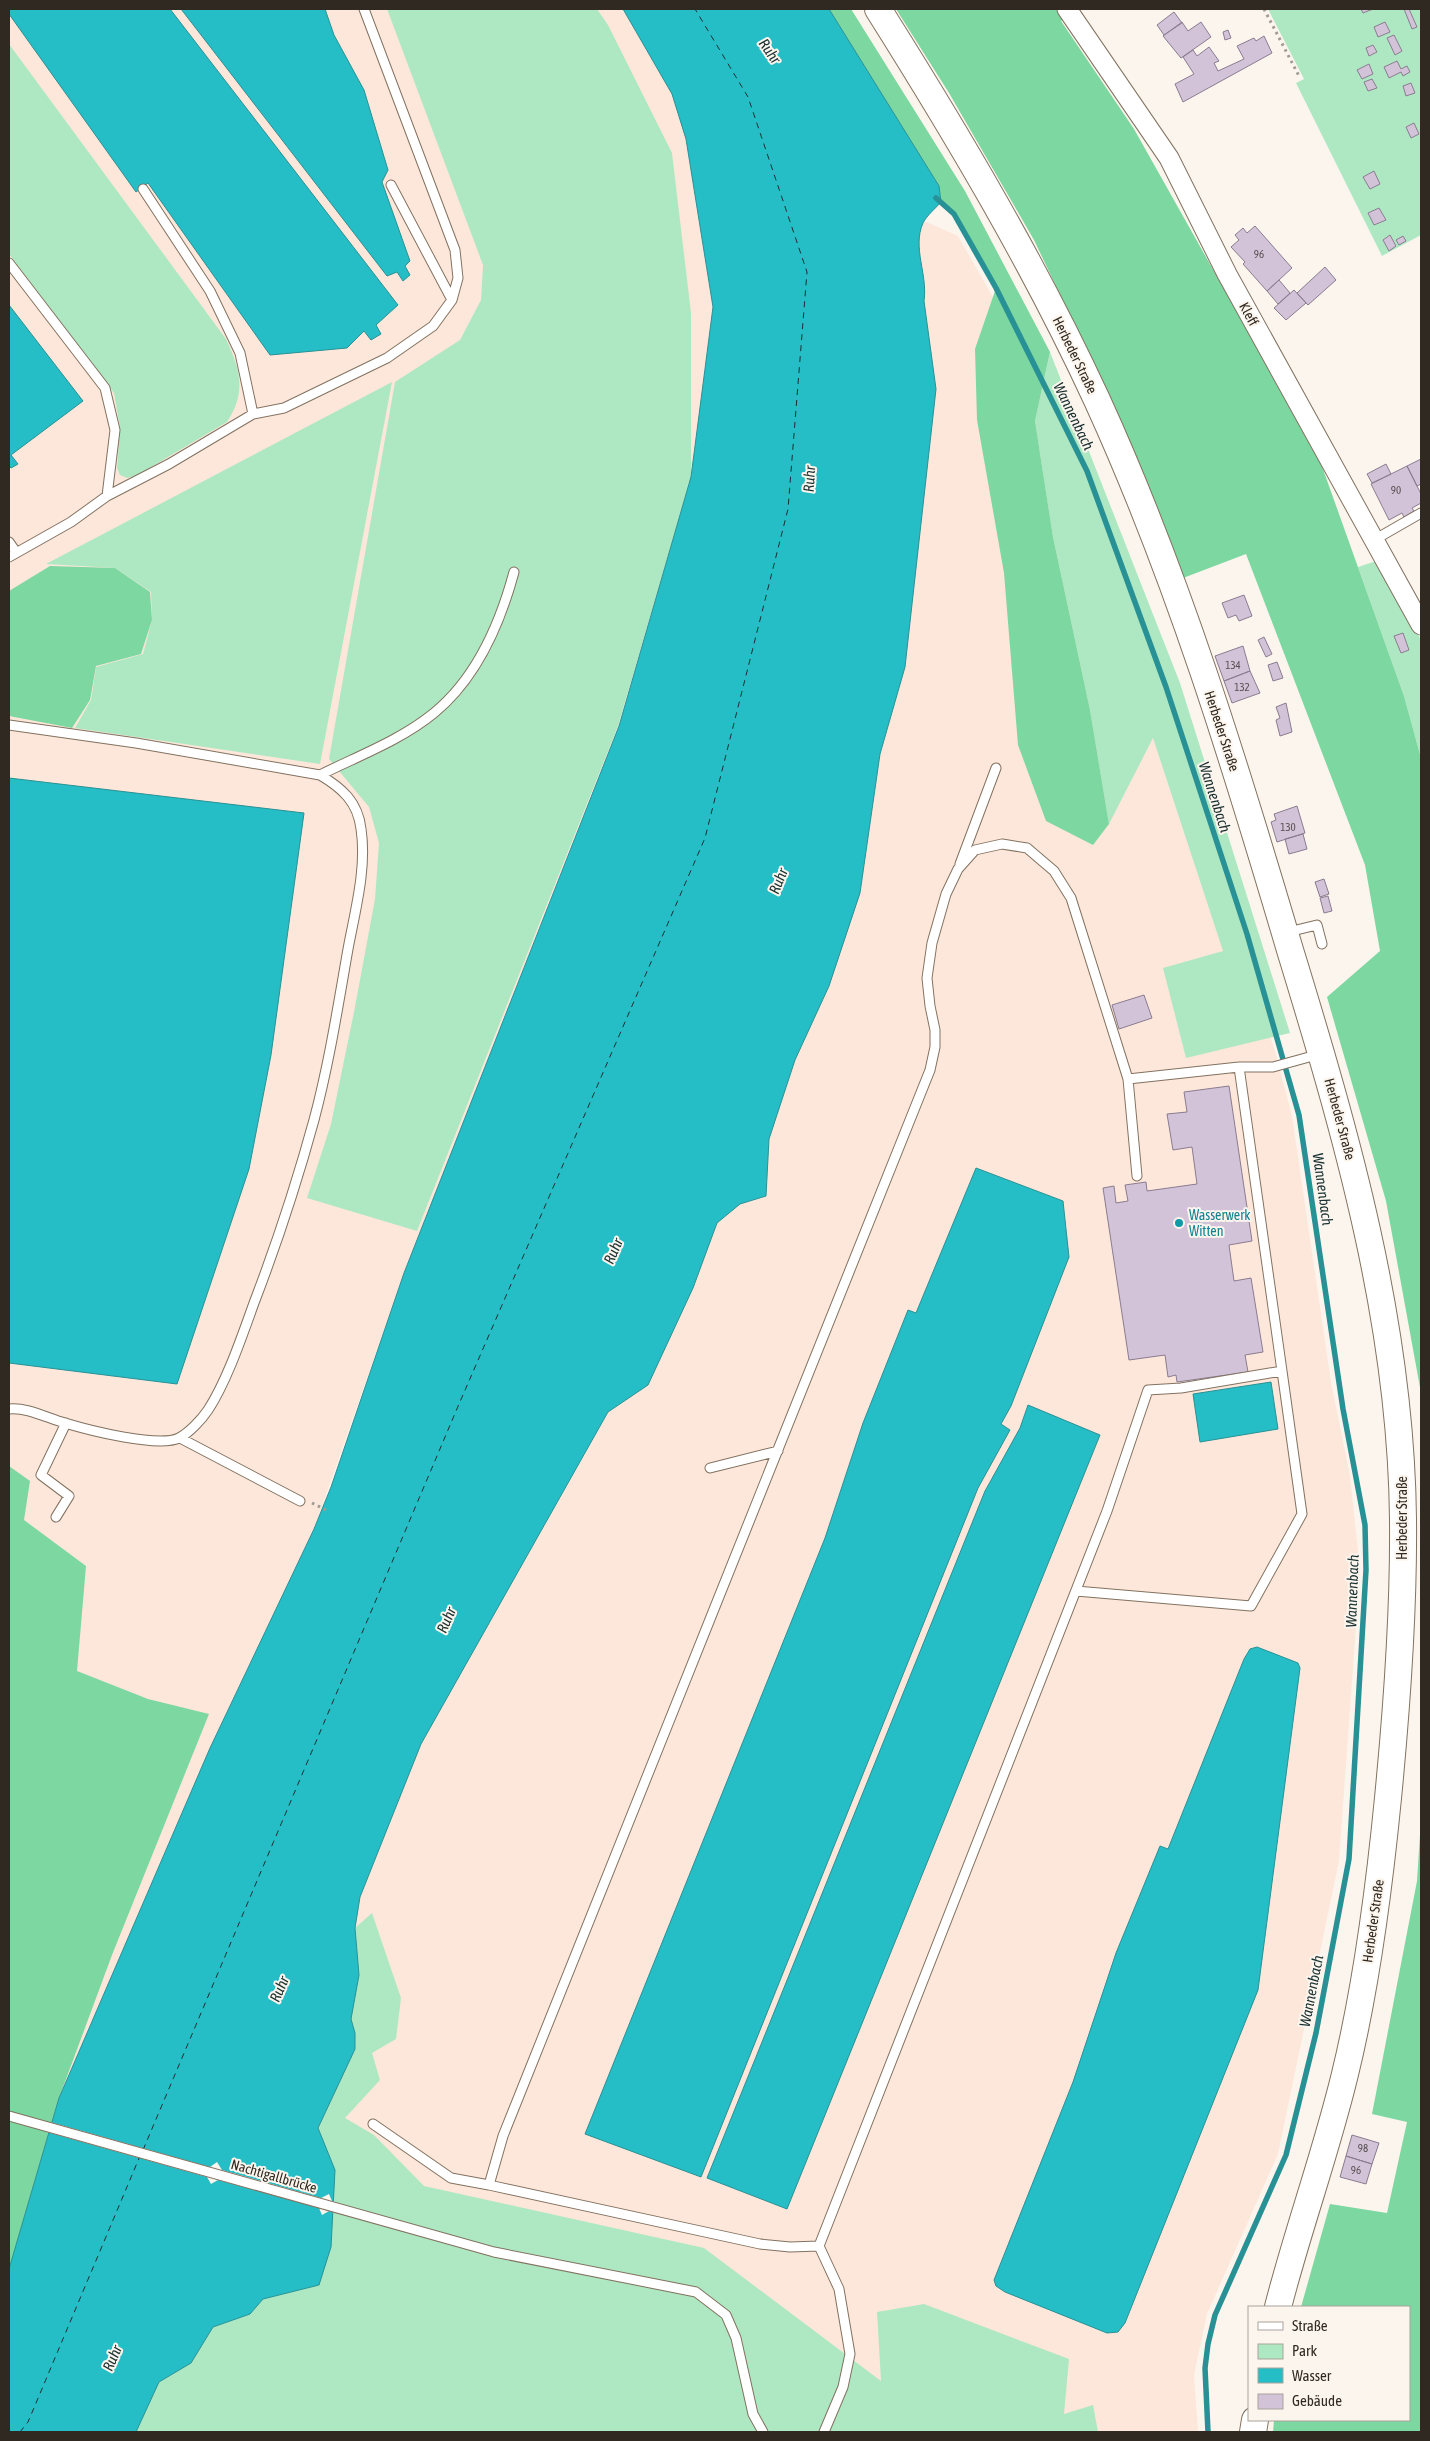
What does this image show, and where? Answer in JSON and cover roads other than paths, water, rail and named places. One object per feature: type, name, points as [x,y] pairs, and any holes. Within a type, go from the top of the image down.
[{"type":"main road","name":"Herbeder Straße","points":[[878,9],[960,139],[1018,240],[1098,402],[1157,543],[1256,834],[1322,1054],[1362,1203],[1379,1281],[1398,1410],[1402,1472],[1402,1608],[1398,1694],[1386,1818],[1365,1978],[1335,2114],[1278,2306]]},
{"type":"street","name":"Kleff","points":[[1068,9],[1169,158],[1227,274],[1421,625]]},
{"type":"lane","points":[[9,542],[12,555],[70,522],[108,496],[169,464],[254,414],[284,408],[388,358],[433,326],[452,300],[458,278],[455,250],[364,9]]},
{"type":"lane","points":[[392,185],[452,300]]},
{"type":"lane","points":[[143,189],[210,291],[240,354],[254,414]]},
{"type":"lane","points":[[9,263],[105,388],[115,430],[108,496]]},
{"type":"lane","points":[[1374,540],[1421,514]]},
{"type":"lane","points":[[320,775],[402,734],[435,713],[469,676],[490,639],[505,604],[514,572]]},
{"type":"lane","points":[[9,725],[136,743],[320,775],[340,787],[357,810],[362,830],[359,887],[344,974],[314,1118],[284,1222],[238,1347],[208,1410],[180,1438],[168,1441],[131,1438],[66,1424],[18,1408],[9,1409]]},
{"type":"lane","points":[[489,2185],[506,2127],[930,1070],[935,1047],[935,1030],[927,978],[932,943],[946,894],[958,869],[996,768]]},
{"type":"lane","points":[[958,869],[975,850],[1002,844],[1026,848],[1054,871],[1071,898],[1128,1079],[1137,1176]]},
{"type":"lane","points":[[1285,933],[1317,926],[1322,944]]},
{"type":"lane","points":[[1128,1079],[1239,1067],[1273,1067],[1322,1054]]},
{"type":"lane","points":[[1076,1590],[1251,1606],[1302,1514],[1239,1067]]},
{"type":"lane","points":[[824,2432],[843,2387],[850,2354],[839,2289],[819,2246],[1076,1590],[1126,1458],[1148,1390],[1181,1388],[1282,1371]]},
{"type":"lane","points":[[56,1517],[69,1496],[41,1475],[66,1424]]},
{"type":"lane","points":[[180,1438],[300,1501]]},
{"type":"lane","points":[[710,1468],[778,1451]]},
{"type":"lane","name":"Nachtigallbrücke","points":[[9,2116],[494,2252],[696,2292],[726,2316],[736,2338],[753,2414],[763,2432]]},
{"type":"lane","points":[[373,2124],[451,2178],[760,2244],[790,2247],[819,2246]]},
{"type":"water","points":[[9,9],[170,9],[398,305],[376,325],[381,334],[371,340],[364,331],[347,348],[270,355],[148,183],[136,192],[9,14]]},
{"type":"water","points":[[181,9],[325,9],[334,35],[364,90],[388,170],[382,182],[410,261],[405,266],[410,275],[403,281],[397,272],[387,276]]},
{"type":"water","name":"Ruhr","points":[[623,9],[829,9],[939,186],[941,202],[923,223],[919,242],[925,291],[924,301],[936,389],[905,667],[880,754],[860,893],[829,986],[795,1060],[769,1139],[766,1196],[740,1204],[717,1223],[693,1288],[648,1385],[608,1412],[421,1744],[360,1897],[355,1928],[359,1975],[351,2019],[355,2033],[355,2049],[318,2128],[335,2170],[331,2247],[319,2285],[263,2299],[250,2314],[213,2327],[191,2363],[159,2382],[136,2432],[9,2432],[9,2269],[59,2098],[210,1748],[314,1529],[331,1487],[404,1273],[619,726],[691,477],[713,307],[686,139],[672,94]]},
{"type":"water","points":[[9,305],[83,401],[11,455],[18,464],[11,468],[9,466]]},
{"type":"water","points":[[9,778],[304,813],[271,1055],[249,1169],[177,1384],[9,1363]]},
{"type":"water","points":[[976,1168],[1063,1201],[1069,1257],[1011,1406],[1001,1424],[1010,1430],[978,1488],[701,2177],[585,2134],[825,1538],[863,1423],[908,1310],[916,1313]]},
{"type":"water","points":[[1271,1382],[1278,1429],[1200,1442],[1193,1394]]},
{"type":"water","points":[[1028,1405],[1100,1435],[787,2209],[707,2178],[985,1491],[1020,1428]]},
{"type":"water","points":[[1257,1647],[1298,1663],[1300,1668],[1258,1990],[1125,2323],[1118,2332],[1107,2333],[1005,2292],[996,2286],[994,2280],[1073,2082],[1116,1953],[1160,1846],[1168,1849],[1244,1659],[1250,1649]]},
{"type":"waterway","name":"Wannenbach","points":[[936,198],[954,214],[996,288],[1087,471],[1166,687],[1247,934],[1299,1115],[1343,1409],[1365,1525],[1366,1570],[1349,1859],[1316,2033],[1286,2155],[1215,2315],[1208,2344],[1205,2368],[1208,2432]]},
{"type":"place","name":"Wasserwerk Witten","points":[[1179,1223]]}]
